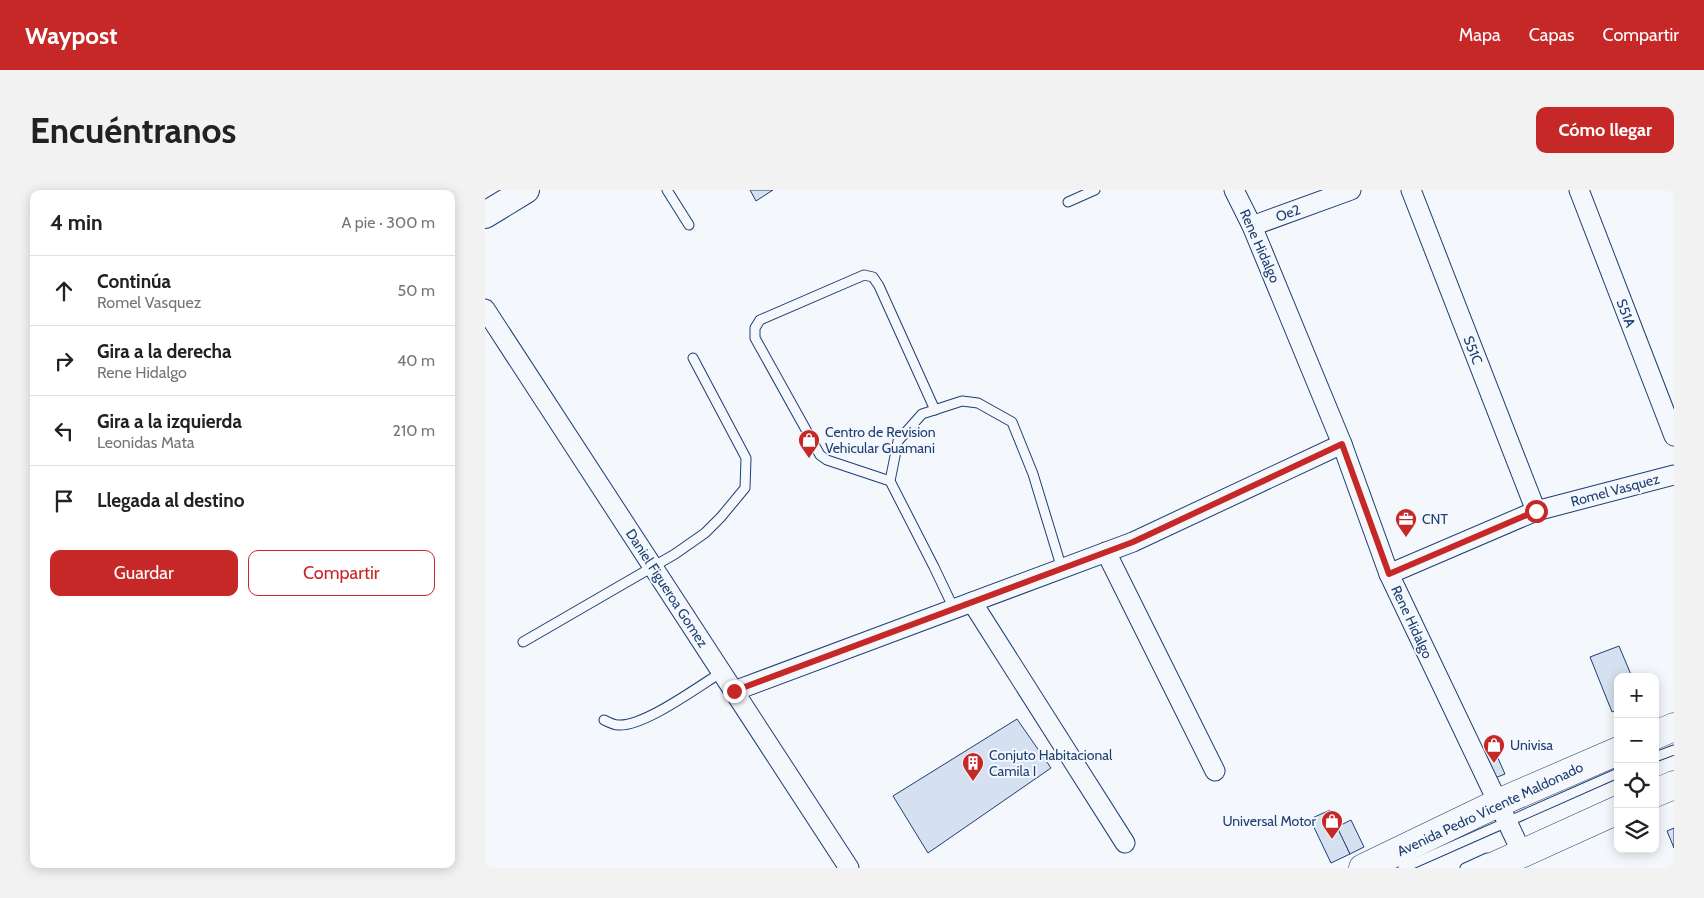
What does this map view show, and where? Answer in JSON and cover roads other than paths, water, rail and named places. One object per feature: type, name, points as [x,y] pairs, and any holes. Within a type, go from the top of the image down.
[{"type":"main road","points":[[1659,733],[1674,726]]},
{"type":"main road","name":"Avenida Pedro Vicente Maldonado","points":[[1363,868],[1502,813],[1614,753]]},
{"type":"main road","points":[[1659,791],[1674,785]]},
{"type":"main road","points":[[1490,862],[1519,846],[1614,811]]},
{"type":"street","points":[[485,215],[526,190]]},
{"type":"street","name":"Rene Hidalgo","points":[[1234,190],[1252,226],[1342,444],[1389,574],[1519,846]]},
{"type":"street","name":"Oe2","points":[[1252,226],[1351,190]]},
{"type":"street","name":"S51C","points":[[1411,190],[1536,511]]},
{"type":"street","name":"S51A","points":[[1579,190],[1674,436]]},
{"type":"street","name":"Daniel Figueroa Gomez","points":[[485,309],[849,868]]},
{"type":"street","points":[[734,691],[1133,542],[1342,444]]},
{"type":"street","name":"Romel Vasquez","points":[[1389,574],[1536,511],[1674,475]]},
{"type":"street","points":[[1106,552],[1215,771]]},
{"type":"street","points":[[972,602],[1125,843]]},
{"type":"lane","points":[[667,190],[689,226]]},
{"type":"lane","points":[[1068,202],[1095,190]]},
{"type":"lane","points":[[890,481],[827,460],[820,455],[755,338],[755,328],[760,320],[864,275],[873,277],[879,286],[935,410]]},
{"type":"lane","points":[[523,642],[653,566],[705,533],[745,488],[746,458],[693,358]]},
{"type":"lane","points":[[954,610],[890,481],[899,441],[922,414],[962,401],[978,403],[1012,422],[1033,474],[1062,569]]},
{"type":"lane","points":[[604,720],[619,725],[656,714],[722,672]]},
{"type":"lane","points":[[1659,756],[1674,750]]},
{"type":"lane","points":[[1403,868],[1502,813],[1614,774]]},
{"type":"lane","points":[[1465,868],[1490,862]]},
{"type":"place","name":"Centro de Revision Vehicular Guamani","points":[[809,459]]},
{"type":"place","name":"CNT","points":[[1406,538]]},
{"type":"place","name":"Univisa","points":[[1494,764]]},
{"type":"place","name":"Conjuto Habitacional Camila I","points":[[973,782]]},
{"type":"place","name":"Universal Motor","points":[[1332,840]]}]
